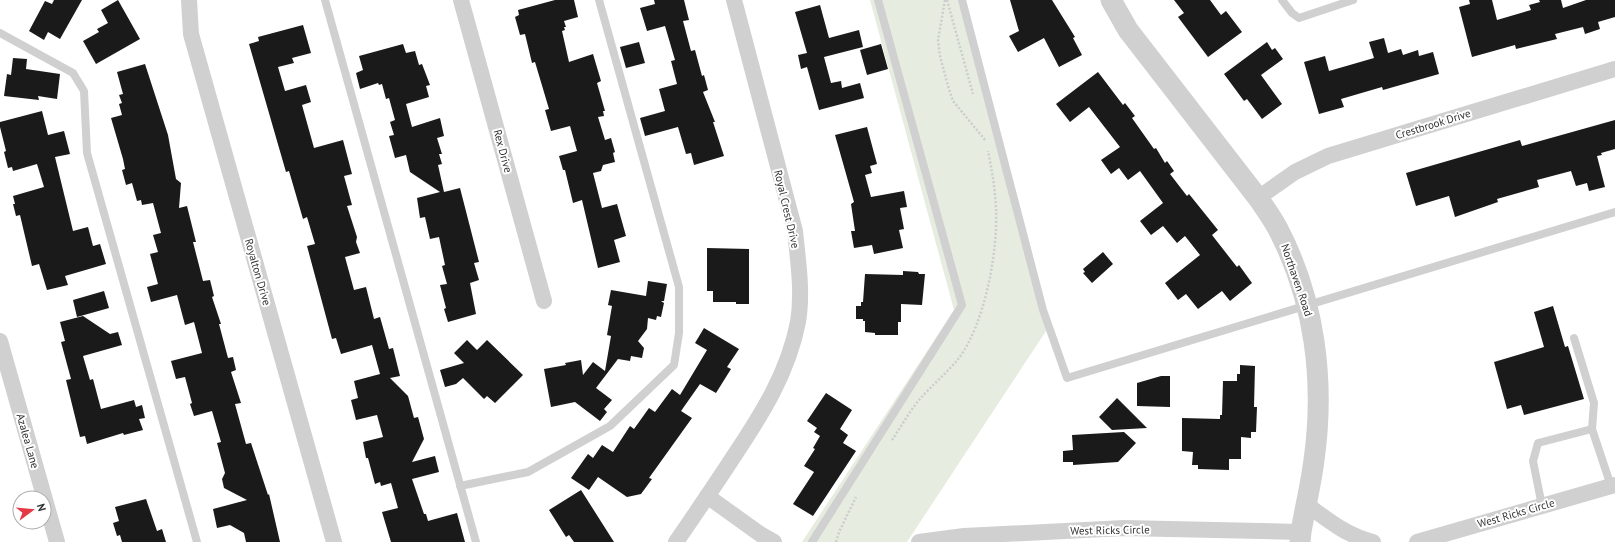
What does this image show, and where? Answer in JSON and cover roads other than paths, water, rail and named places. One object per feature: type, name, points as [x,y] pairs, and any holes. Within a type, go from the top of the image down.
[{"type":"street","name":"Royalton Drive","points":[[189,0],[191,34],[334,542]]},
{"type":"street","name":"Rex Drive","points":[[461,0],[544,301]]},
{"type":"street","name":"Royal Crest Drive","points":[[676,542],[763,412],[779,381],[791,351],[798,322],[800,298],[799,267],[795,231],[734,0]]},
{"type":"street","name":"Northaven Road","points":[[1111,0],[1128,30],[1258,198],[1277,228],[1291,258],[1307,305],[1314,334],[1317,360],[1318,421],[1314,460],[1301,537]]},
{"type":"street","name":"Crestbrook Drive","points":[[1258,198],[1295,172],[1328,156],[1615,69]]},
{"type":"street","name":"Azalea Lane","points":[[0,341],[57,542]]},
{"type":"street","name":"West Ricks Circle","points":[[1417,542],[1613,486]]},
{"type":"street","points":[[707,496],[760,534],[774,542]]},
{"type":"street","points":[[1306,504],[1341,529],[1359,538],[1373,542]]},
{"type":"street","name":"West Ricks Circle","points":[[919,542],[964,536],[1124,528],[1301,537]]},
{"type":"lane","points":[[325,0],[476,542]]},
{"type":"lane","points":[[460,486],[528,472],[569,450],[610,426],[674,365],[679,333],[679,287],[599,0]]},
{"type":"lane","points":[[812,542],[962,305],[878,0]]},
{"type":"lane","points":[[962,0],[1043,310],[1067,378],[1615,212]]},
{"type":"lane","points":[[1282,0],[1292,13],[1299,18],[1353,0]]},
{"type":"lane","points":[[0,33],[73,73],[84,91],[87,153],[196,542]]},
{"type":"lane","points":[[1574,338],[1594,403],[1592,429],[1613,486]]},
{"type":"lane","points":[[1542,506],[1533,460],[1538,443],[1592,429]]}]
